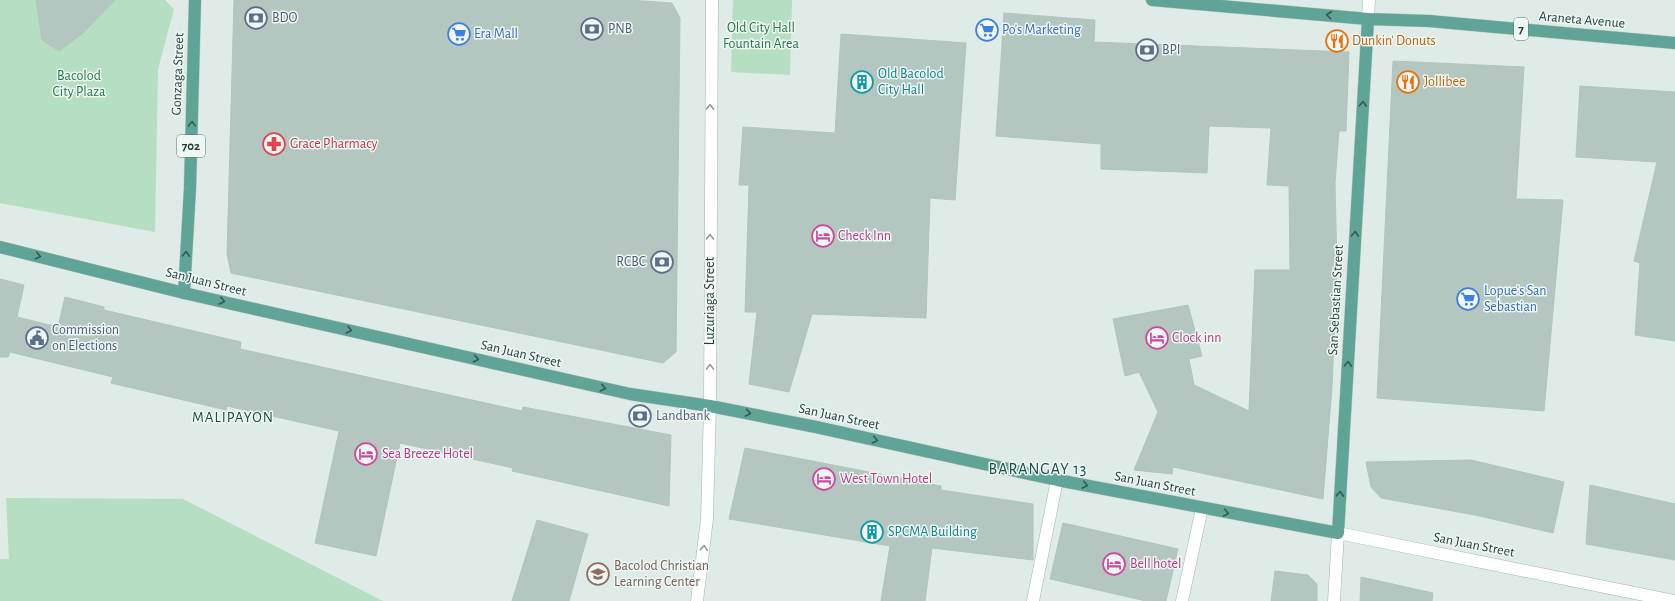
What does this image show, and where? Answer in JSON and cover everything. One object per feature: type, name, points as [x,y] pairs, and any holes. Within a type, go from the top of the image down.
[{"type":"main road","name":"Gonzaga Street","points":[[184,293],[190,188],[195,0]]},
{"type":"main road","name":"Araneta Avenue","points":[[1152,0],[1368,19],[1429,21],[1675,43]]},
{"type":"main road","name":"San Sebastian Street","points":[[1338,533],[1368,19]]},
{"type":"main road","name":"San Juan Street","points":[[0,247],[184,293],[630,394],[710,406],[816,427],[1057,480],[1338,533]]},
{"type":"street","name":"Luzuriaga Street","points":[[697,601],[707,519],[710,406],[712,0]]},
{"type":"street","name":"San Sebastian Street","points":[[1368,19],[1369,0]]},
{"type":"street","points":[[1033,601],[1057,480]]},
{"type":"street","points":[[1182,601],[1202,508]]},
{"type":"street","name":"San Sebastian Street","points":[[1334,601],[1338,533]]},
{"type":"street","name":"San Juan Street","points":[[1338,533],[1674,601]]},
{"type":"green space","name":"Bacolod City Plaza","points":[[0,0],[165,0],[174,9],[158,69],[155,232],[0,203]]},
{"type":"green space","name":"Old City Hall Fountain Area","points":[[733,0],[792,0],[790,75],[731,72]]},
{"type":"green space","points":[[6,498],[183,499],[383,601],[0,601],[0,559],[9,559]]},
{"type":"building","points":[[36,0],[115,0],[83,33],[59,51],[42,40]]},
{"type":"building","points":[[234,0],[629,0],[672,3],[680,18],[676,352],[663,363],[231,273],[227,254]]},
{"type":"building","points":[[1004,13],[1095,20],[1094,42],[1349,52],[1346,131],[1339,131],[1335,183],[1337,271],[1332,387],[1323,499],[1173,467],[1172,474],[1134,470],[1158,412],[1139,372],[1125,376],[1113,319],[1188,305],[1202,356],[1189,359],[1194,385],[1249,411],[1255,270],[1290,270],[1289,186],[1267,185],[1271,128],[1209,126],[1207,173],[1101,169],[1101,144],[996,136]]},
{"type":"building","points":[[841,34],[966,43],[955,200],[930,198],[926,318],[812,314],[789,392],[749,384],[757,312],[745,312],[749,185],[739,185],[743,127],[835,133]]},
{"type":"building","name":"Lopue's San Sebastian","points":[[1393,61],[1524,67],[1516,199],[1563,200],[1544,411],[1377,398]]},
{"type":"building","points":[[1580,86],[1675,92],[1675,341],[1635,335],[1640,263],[1634,261],[1657,162],[1576,157]]},
{"type":"building","points":[[0,279],[24,285],[17,317],[58,327],[65,297],[104,307],[104,310],[241,342],[240,349],[522,411],[523,407],[671,435],[669,506],[512,471],[513,468],[400,443],[376,556],[315,543],[339,431],[227,406],[226,410],[111,383],[113,377],[10,352],[8,357],[0,357]]},
{"type":"building","name":"SPCMA Building","points":[[745,448],[941,486],[941,490],[1033,504],[1033,560],[932,548],[925,601],[881,601],[890,546],[729,519]]},
{"type":"building","points":[[1471,460],[1564,482],[1553,533],[1475,515],[1381,498],[1371,487],[1366,462]]},
{"type":"building","points":[[1590,485],[1675,504],[1675,560],[1586,544]]},
{"type":"building","points":[[537,520],[588,534],[569,601],[512,601]]},
{"type":"building","name":"Bell hotel","points":[[1063,523],[1178,549],[1166,601],[1146,601],[1050,579]]},
{"type":"building","points":[[1275,571],[1308,575],[1317,584],[1317,601],[1271,601]]},
{"type":"building","points":[[1361,577],[1433,593],[1432,601],[1360,601]]},
{"type":"place","name":"BDO","points":[[256,18]]},
{"type":"place","name":"PNB","points":[[592,29]]},
{"type":"place","name":"Po's Marketing","points":[[987,30]]},
{"type":"place","name":"Era Mall","points":[[459,34]]},
{"type":"place","name":"Dunkin' Donuts","points":[[1337,41]]},
{"type":"place","name":"BPI","points":[[1147,50]]},
{"type":"place","name":"Old Bacolod City Hall","points":[[862,82]]},
{"type":"place","name":"Jollibee","points":[[1408,82]]},
{"type":"place","name":"Grace Pharmacy","points":[[274,144]]},
{"type":"place","name":"Check Inn","points":[[823,236]]},
{"type":"place","name":"RCBC","points":[[662,262]]},
{"type":"place","name":"Lopue's San Sebastian","points":[[1468,299]]},
{"type":"place","name":"Commission on Elections","points":[[37,338]]},
{"type":"place","name":"Clock inn","points":[[1157,338]]},
{"type":"place","name":"Landbank","points":[[640,416]]},
{"type":"place","name":"Sea Breeze Hotel","points":[[366,454]]},
{"type":"place","name":"West Town Hotel","points":[[824,479]]},
{"type":"place","name":"SPCMA Building","points":[[872,532]]},
{"type":"place","name":"Bell hotel","points":[[1114,564]]},
{"type":"place","name":"Bacolod Christian Learning Center","points":[[598,574]]},
{"type":"district","name":"MALIPAYON","points":[[233,417]]},
{"type":"district","name":"BARANGAY 13","points":[[1038,469]]}]
